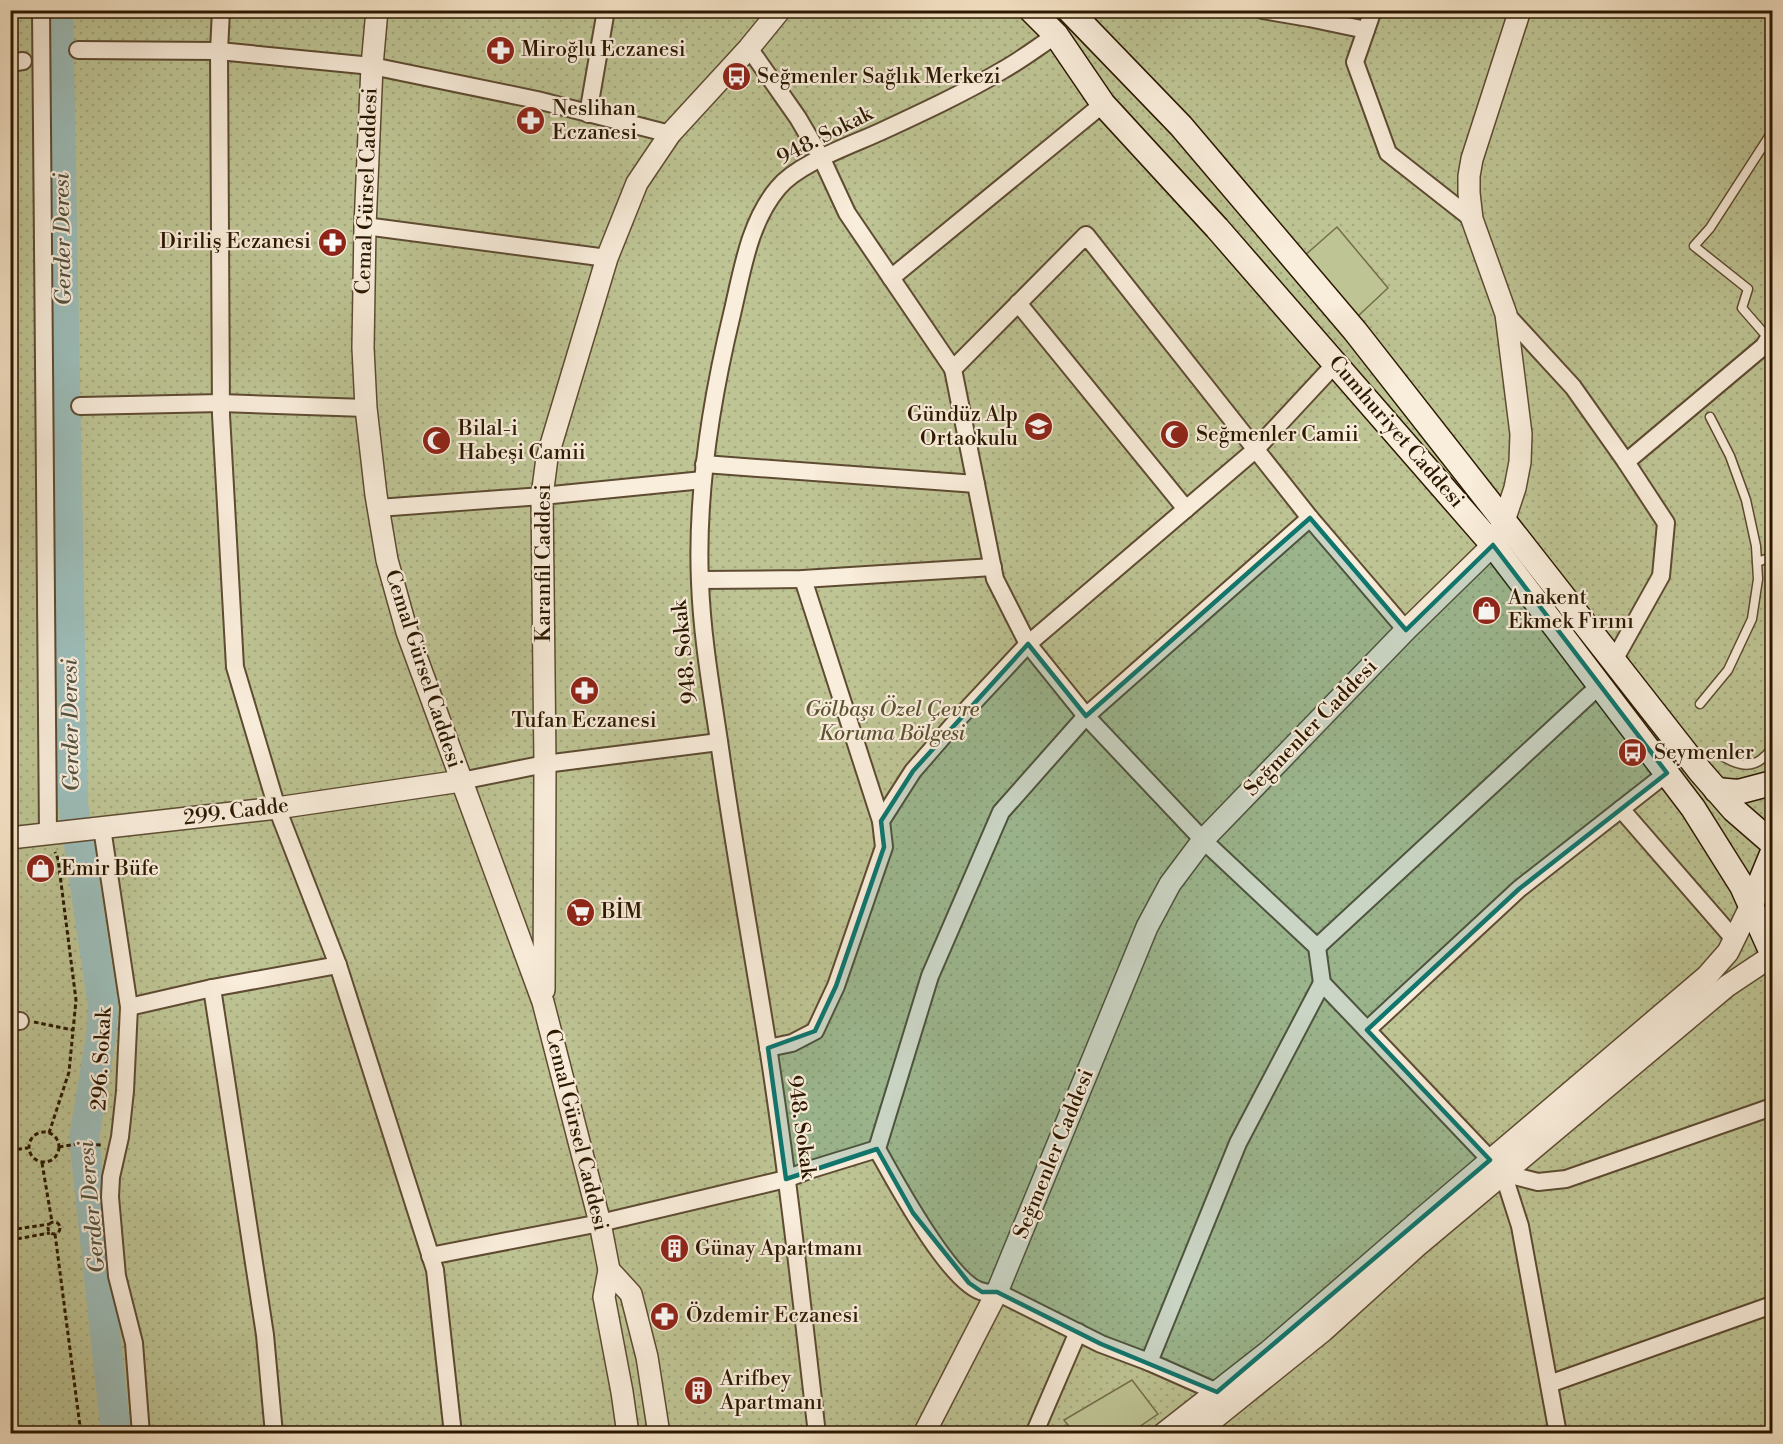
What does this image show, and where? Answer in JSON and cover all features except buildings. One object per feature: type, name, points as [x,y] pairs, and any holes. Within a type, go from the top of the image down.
[{"type":"main road","name":"Cumhuriyet Caddesi","points":[[1031,10],[1056,35],[1103,104],[1217,228],[1493,545],[1694,808],[1735,874],[1773,955]]},
{"type":"main road","name":"Cumhuriyet Caddesi","points":[[1069,10],[1188,135],[1355,331],[1613,662],[1716,790],[1734,810],[1765,837]]},
{"type":"main road","points":[[1716,790],[1737,792],[1773,783]]},
{"type":"main road","points":[[1751,905],[1773,854]]},
{"type":"street","points":[[41,10],[58,833]]},
{"type":"street","points":[[221,10],[219,51],[221,403],[235,667],[277,808],[338,965],[435,1270],[453,1434]]},
{"type":"street","name":"Cemal Gürsel Caddesi","points":[[377,10],[372,66],[365,226],[363,348],[366,408],[387,560],[406,632],[543,1002],[600,1223],[609,1270],[604,1297],[628,1434]]},
{"type":"street","points":[[588,114],[606,10]]},
{"type":"street","name":"Karanfil Caddesi","points":[[543,1002],[545,764],[542,496],[547,458],[607,258],[637,183],[670,134],[749,48],[780,10]]},
{"type":"street","points":[[1262,10],[1366,30]]},
{"type":"street","points":[[1373,10],[1355,62],[1388,153],[1472,219]]},
{"type":"street","name":"Seğmenler Caddesi","points":[[924,1434],[998,1292],[1148,927],[1170,884],[1203,840],[1406,630],[1493,545],[1504,521],[1515,488],[1520,462],[1521,434],[1506,314],[1472,219],[1469,176],[1472,159],[1520,10]]},
{"type":"street","name":"948. Sokak","points":[[818,1434],[768,1048],[739,878],[705,648],[700,580],[704,472],[727,335],[747,253],[760,215],[769,198],[781,183],[822,159],[974,86],[1056,35]]},
{"type":"street","points":[[749,48],[798,118],[822,159],[847,213],[953,369],[995,579],[1028,644],[1086,716],[1203,840],[1317,947],[1322,983],[1496,1167],[1520,1226],[1558,1434]]},
{"type":"street","points":[[78,50],[219,51],[372,66],[537,100],[670,134]]},
{"type":"street","points":[[891,278],[1103,104]]},
{"type":"street","points":[[365,226],[607,258]]},
{"type":"street","points":[[953,369],[1086,235],[1310,518],[1406,630]]},
{"type":"street","points":[[1018,303],[1186,509]]},
{"type":"street","points":[[1506,314],[1574,387],[1666,523],[1661,576],[1613,662]]},
{"type":"street","points":[[1626,462],[1770,345]]},
{"type":"street","points":[[881,821],[914,771],[959,718],[1028,644],[1255,450],[1336,363]]},
{"type":"street","points":[[80,406],[221,403],[366,408]]},
{"type":"street","points":[[378,508],[542,496],[704,472],[976,484]]},
{"type":"street","points":[[1224,1398],[1149,1362],[1101,1344],[998,1292],[982,1292],[956,1273],[913,1213],[878,1149],[930,976],[1001,812],[1086,716],[1310,518]]},
{"type":"street","points":[[700,580],[803,579],[993,567]]},
{"type":"street","points":[[768,1048],[792,1043],[815,1031],[836,986],[884,847],[881,821],[803,579]]},
{"type":"street","points":[[1317,947],[1600,685]]},
{"type":"street","points":[[461,781],[545,764],[719,742]]},
{"type":"street","points":[[1366,1030],[1520,889],[1667,773]]},
{"type":"street","name":"299. Cadde","points":[[10,838],[277,808],[461,781]]},
{"type":"street","points":[[1621,809],[1734,939]]},
{"type":"street","name":"296. Sokak","points":[[100,828],[129,1007],[125,1091],[120,1137],[111,1177],[110,1197],[117,1276],[134,1343],[141,1434]]},
{"type":"street","points":[[1163,1434],[1224,1398],[1323,1331],[1417,1246],[1496,1167],[1707,976],[1728,952],[1751,905]]},
{"type":"street","points":[[1496,1167],[1727,986],[1773,955]]},
{"type":"street","points":[[129,1007],[212,988],[338,965]]},
{"type":"street","points":[[1149,1362],[1238,1143],[1322,983]]},
{"type":"street","points":[[212,988],[265,1335],[274,1434]]},
{"type":"street","points":[[1496,1167],[1538,1182],[1566,1179],[1773,1107]]},
{"type":"street","points":[[430,1256],[600,1223],[786,1179],[812,1168],[878,1149]]},
{"type":"street","points":[[609,1270],[631,1294],[647,1357],[659,1434]]},
{"type":"street","points":[[1549,1384],[1773,1305]]},
{"type":"street","points":[[1034,1434],[1078,1332]]},
{"type":"street","points":[[1195,1434],[1224,1398]]},
{"type":"lane","points":[[1770,345],[1742,309],[1748,289],[1694,246],[1710,228],[1773,132]]},
{"type":"lane","points":[[1700,704],[1728,670],[1752,619],[1758,579],[1756,546],[1746,500],[1730,456],[1710,417]]},
{"type":"lane","points":[[1757,562],[1773,557]]},
{"type":"lane","points":[[1718,753],[1734,764],[1750,765],[1768,754],[1773,748]]},
{"type":"path","points":[[49,1133],[69,1072],[76,1000],[58,860]]},
{"type":"path","points":[[15,1021],[39,1022],[73,1030]]},
{"type":"path","points":[[44,1132],[56,1138],[59,1147],[52,1160],[42,1162],[31,1156],[28,1149],[35,1135],[44,1132]]},
{"type":"path","points":[[59,1147],[90,1144]]},
{"type":"path","points":[[10,1150],[28,1149]]},
{"type":"path","points":[[42,1162],[51,1223],[48,1229],[50,1233]]},
{"type":"path","points":[[10,1230],[56,1222],[60,1227],[60,1231],[55,1234],[10,1240]]},
{"type":"path","points":[[55,1234],[81,1434]]},
{"type":"highlighted area","points":[[1310,518],[1406,630],[1493,545],[1667,773],[1519,889],[1367,1030],[1490,1160],[1217,1392],[1101,1344],[997,1292],[982,1292],[969,1283],[913,1213],[877,1149],[786,1179],[768,1048],[815,1031],[836,986],[884,847],[881,821],[913,771],[1028,644],[1086,716]]},
{"type":"green space","name":"Gölbaşı Özel Çevre Koruma Bölgesi","points":[[10,11],[1772,11],[1772,1433],[11,1433]]},
{"type":"green space","points":[[1337,227],[1388,288],[1357,317],[1304,256]]},
{"type":"green space","points":[[1132,1380],[1158,1414],[1130,1433],[1074,1433],[1064,1420]]},
{"type":"waterway","name":"Gerder Deresi","points":[[58,10],[73,804],[103,1006],[101,1036],[84,1138],[116,1434]]},
{"type":"place","name":"Miroğlu Eczanesi","points":[[500,50]]},
{"type":"place","name":"Seğmenler Sağlık Merkezi","points":[[736,77]]},
{"type":"place","name":"Neslihan Eczanesi","points":[[531,121]]},
{"type":"place","name":"Diriliş Eczanesi","points":[[332,242]]},
{"type":"place","name":"Gündüz Alp Ortaokulu","points":[[1039,427]]},
{"type":"place","name":"Seğmenler Camii","points":[[1175,435]]},
{"type":"place","name":"Bilal-i Habeşi Camii","points":[[437,441]]},
{"type":"place","name":"Anakent Ekmek Fırını","points":[[1487,610]]},
{"type":"place","name":"Tufan Eczanesi","points":[[584,690]]},
{"type":"place","name":"Seymenler","points":[[1633,753]]},
{"type":"place","name":"Emir Büfe","points":[[40,869]]},
{"type":"place","name":"BİM","points":[[580,912]]},
{"type":"place","name":"Günay Apartmanı","points":[[674,1249]]},
{"type":"place","name":"Özdemir Eczanesi","points":[[665,1316]]},
{"type":"place","name":"Arifbey Apartmanı","points":[[699,1391]]}]
